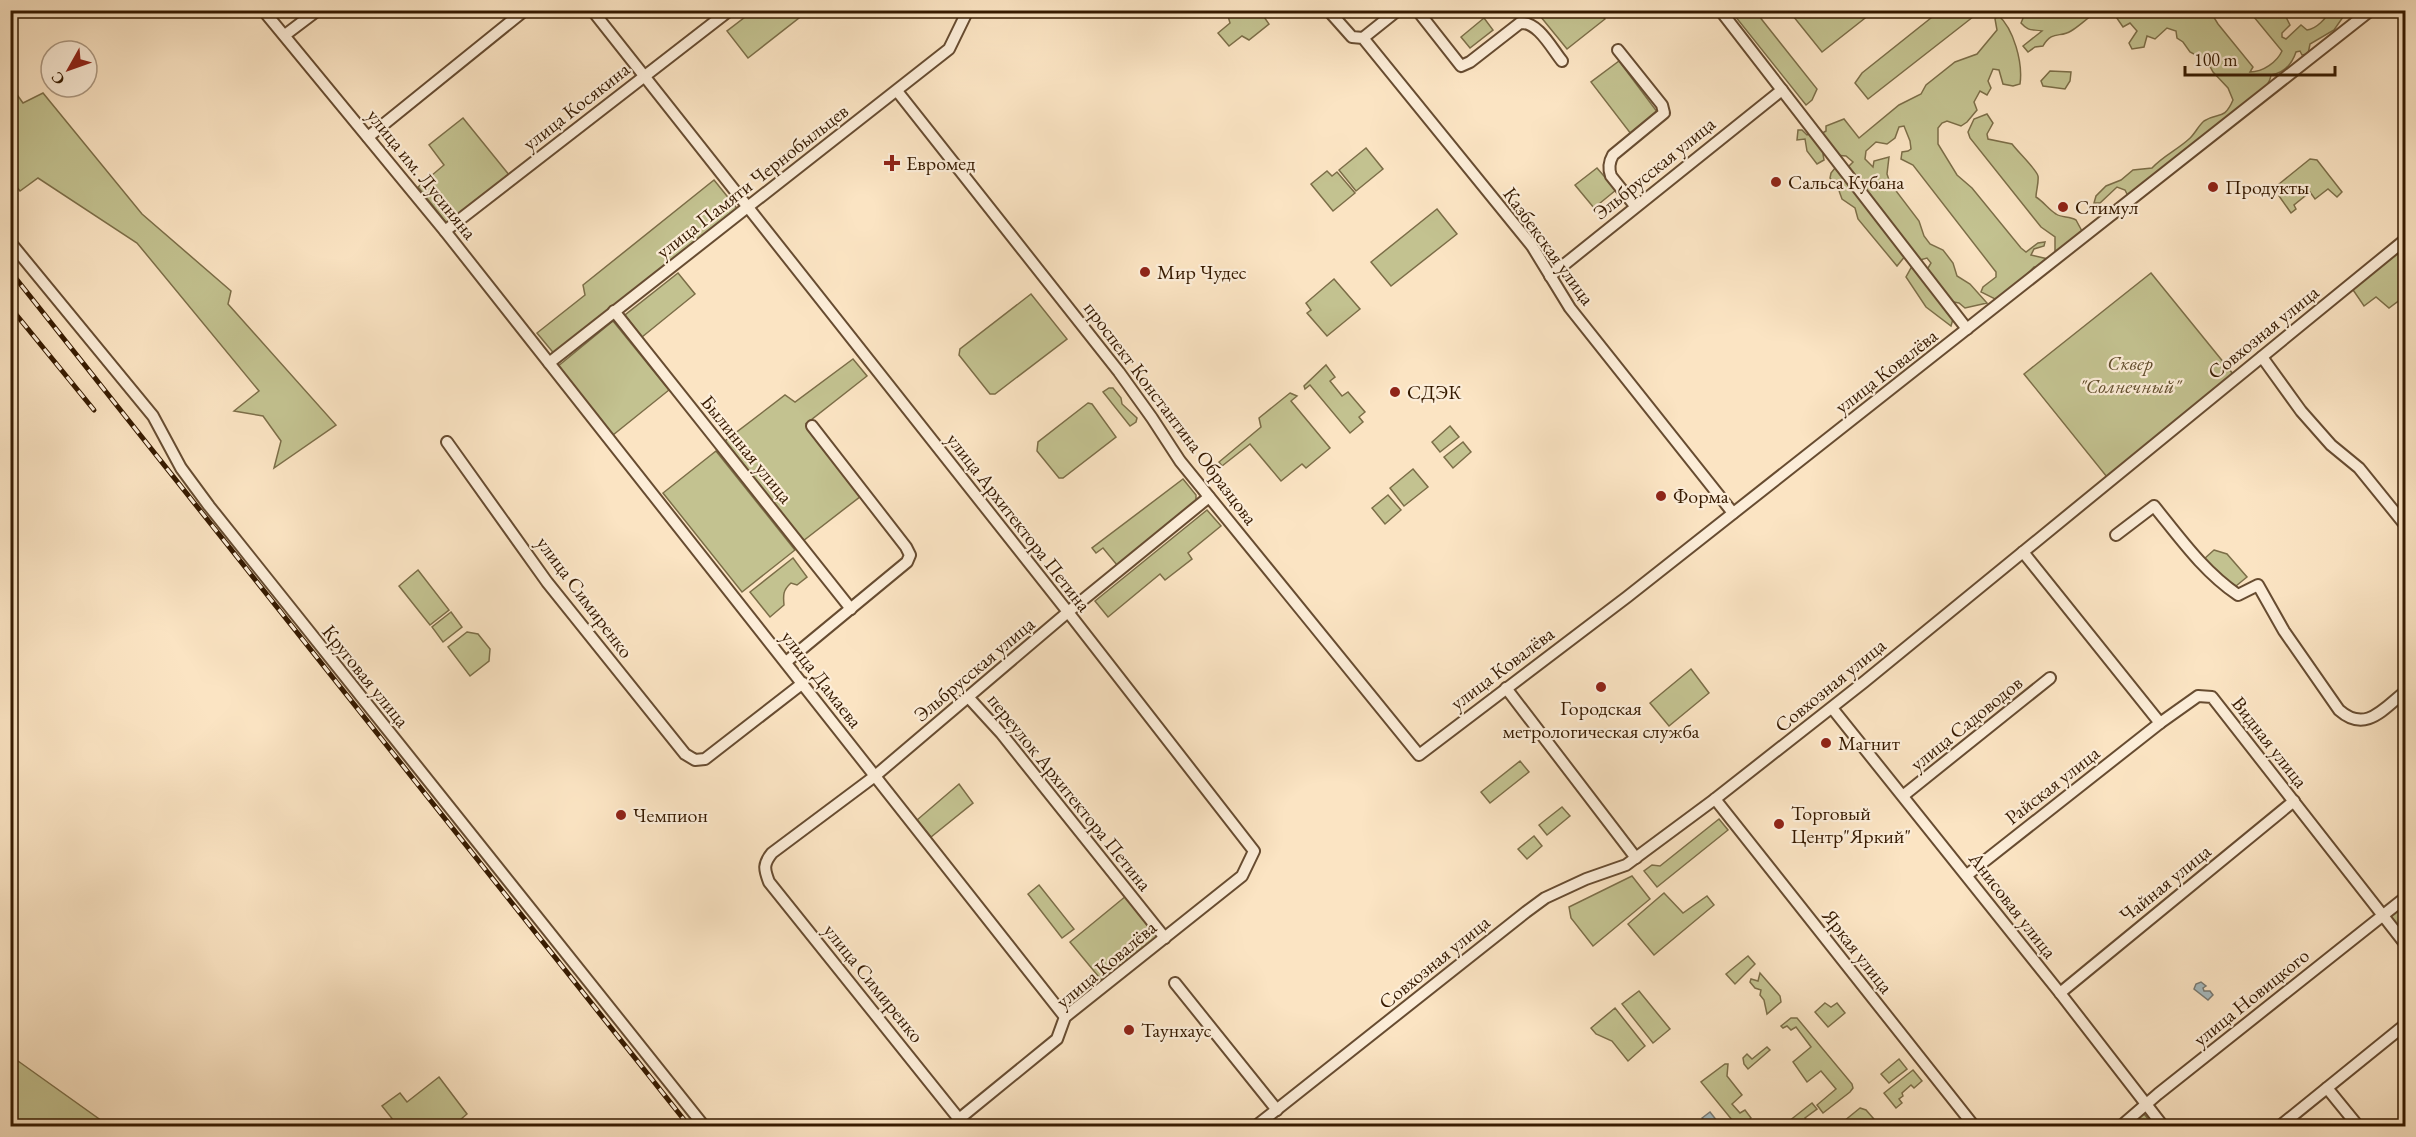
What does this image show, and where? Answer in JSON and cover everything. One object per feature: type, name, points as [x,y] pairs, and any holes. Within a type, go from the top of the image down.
[{"type":"street","name":"улица им. Лусиняна","points":[[264,10],[445,231],[549,363]]},
{"type":"street","points":[[285,35],[318,10]]},
{"type":"street","points":[[369,137],[525,10]]},
{"type":"street","name":"улица Архитектора Петина","points":[[592,10],[1254,851],[1249,861]]},
{"type":"street","name":"улица Косякина","points":[[445,231],[730,10]]},
{"type":"street","name":"Казбекская улица","points":[[1328,10],[1352,38],[1363,38],[1532,246],[1570,308],[1733,513]]},
{"type":"street","points":[[1363,38],[1398,10]]},
{"type":"street","points":[[1418,10],[1461,66],[1470,62],[1524,22],[1533,25],[1562,61]]},
{"type":"street","points":[[1720,10],[1967,329]]},
{"type":"street","name":"улица Ковалёва","points":[[1419,754],[1733,513],[2371,10]]},
{"type":"street","name":"улица Памяти Чернобыльцев","points":[[549,363],[949,49],[966,14]]},
{"type":"street","points":[[1618,50],[1664,109],[1663,116],[1613,155],[1609,164],[1611,176],[1635,206]]},
{"type":"street","name":"Эльбрусская улица","points":[[1550,276],[1782,90]]},
{"type":"street","name":"проспект Константина Образцова","points":[[897,91],[1119,372],[1180,462],[1419,754]]},
{"type":"street","name":"Совхозная улица","points":[[1256,1126],[1545,898],[1626,865],[1715,799],[1832,708],[2406,239]]},
{"type":"street","name":"Круговая улица","points":[[10,242],[153,416],[181,468],[208,506],[704,1126]]},
{"type":"street","name":"Былинная улица","points":[[614,311],[851,609]]},
{"type":"street","points":[[2262,357],[2301,411],[2331,445],[2360,468],[2406,526]]},
{"type":"street","name":"улица Дамаева","points":[[549,363],[1065,1017]]},
{"type":"street","points":[[786,662],[907,562],[910,555],[812,426]]},
{"type":"street","name":"улица Симиренко","points":[[447,442],[547,582],[685,754],[695,760],[705,759],[803,683]]},
{"type":"street","name":"Эльбрусская улица","points":[[764,868],[772,853],[875,776],[1068,612],[1209,497]]},
{"type":"street","points":[[2116,535],[2154,506],[2192,555],[2220,583],[2238,595],[2258,585],[2284,631],[2347,717],[2355,721],[2372,718],[2406,691]]},
{"type":"street","points":[[2023,552],[2160,723]]},
{"type":"street","name":"улица Садоводов","points":[[1904,795],[2050,678]]},
{"type":"street","points":[[1506,688],[1636,858]]},
{"type":"street","name":"Видная улица","points":[[2160,723],[2198,696],[2212,697],[2406,945]]},
{"type":"street","name":"переулок Архитектора Петина","points":[[969,698],[1001,733],[1165,938]]},
{"type":"street","name":"Анисовая улица","points":[[1832,708],[1904,795],[2163,1126]]},
{"type":"street","name":"Райская улица","points":[[1967,875],[2160,723]]},
{"type":"street","name":"Яркая улица","points":[[1715,799],[1974,1126]]},
{"type":"street","name":"Чайная улица","points":[[2060,993],[2294,801]]},
{"type":"street","name":"улица Ковалёва","points":[[959,1119],[1057,1038],[1065,1017],[1242,876],[1249,861]]},
{"type":"street","name":"улица Симиренко","points":[[764,868],[768,882],[959,1119]]},
{"type":"street","name":"улица Новицкого","points":[[2121,1126],[2406,897]]},
{"type":"street","points":[[1175,983],[1277,1110]]},
{"type":"street","points":[[2280,1126],[2406,1024]]},
{"type":"street","points":[[2327,1088],[2358,1126]]},
{"type":"green space","points":[[1941,10],[1976,11],[1978,13],[1868,99],[1855,83],[1862,73]]},
{"type":"green space","points":[[2150,10],[2210,11],[2253,67],[2250,72],[2269,66],[2282,51],[2249,11],[2283,11],[2290,25],[2282,33],[2282,37],[2286,39],[2301,25],[2307,30],[2317,25],[2324,20],[2329,11],[2360,11],[2343,17],[2334,30],[2310,44],[2308,54],[2302,55],[2300,51],[2296,52],[2287,67],[2271,75],[2263,91],[2255,99],[2210,135],[2206,133],[2131,196],[2125,190],[2117,187],[2100,203],[2094,203],[2096,196],[2106,186],[2121,180],[2133,170],[2152,168],[2189,139],[2204,121],[2224,114],[2233,100],[2228,88],[2213,72],[2207,61],[2190,52],[2177,38],[2176,31],[2167,28],[2155,39],[2147,36],[2144,47],[2132,49],[2129,43],[2137,31],[2130,23],[2123,27],[2112,11],[2136,11],[2138,14]]},
{"type":"green space","points":[[753,11],[802,11],[804,14],[748,58],[727,31]]},
{"type":"green space","points":[[1235,11],[1260,11],[1269,24],[1249,40],[1242,36],[1229,46],[1218,33],[1230,23],[1228,16]]},
{"type":"green space","points":[[1536,11],[1598,11],[1605,19],[1567,49]]},
{"type":"green space","points":[[1731,11],[1755,11],[1817,89],[1812,100],[1806,105]]},
{"type":"green space","points":[[1789,11],[1874,11],[1822,52]]},
{"type":"green space","points":[[2026,11],[2090,11],[2091,16],[2071,31],[2053,36],[2043,46],[2035,47],[2028,52],[2023,46],[2042,31],[2029,29],[2021,23]]},
{"type":"green space","points":[[1998,15],[2013,37],[2019,57],[2020,84],[2013,86],[2003,84],[1999,70],[1993,69],[1988,81],[1991,88],[1987,95],[1980,91],[1974,102],[1977,110],[1961,126],[1947,121],[1942,123],[1938,128],[1938,144],[1957,175],[1972,188],[2021,248],[2026,252],[2038,243],[2045,242],[2044,246],[2034,249],[2031,255],[2048,259],[2039,267],[2034,267],[2020,282],[1995,299],[1981,292],[1983,287],[1996,277],[1996,272],[1913,165],[1901,159],[1902,152],[1911,149],[1904,126],[1899,127],[1895,138],[1887,144],[1876,142],[1866,151],[1865,159],[1873,167],[1874,161],[1889,157],[1887,174],[1890,183],[1919,221],[1924,236],[1930,244],[1943,250],[1953,263],[1957,276],[1970,284],[1987,303],[1965,308],[1959,303],[1948,301],[1953,319],[1951,326],[1926,307],[1906,277],[1911,268],[1925,273],[1931,263],[1927,258],[1913,262],[1906,255],[1897,266],[1858,219],[1855,208],[1842,199],[1838,188],[1830,178],[1831,173],[1839,163],[1846,169],[1853,162],[1846,156],[1823,154],[1824,160],[1817,164],[1807,151],[1805,139],[1797,140],[1798,130],[1802,130],[1807,135],[1815,132],[1819,135],[1826,131],[1826,126],[1844,119],[1859,138],[1899,105],[1921,94],[1926,85],[1955,62],[1977,54],[1997,30],[1995,19]]},
{"type":"green space","points":[[1484,18],[1493,30],[1470,48],[1461,37]]},
{"type":"green space","points":[[1619,61],[1658,113],[1631,134],[1591,82]]},
{"type":"green space","points":[[2050,71],[2071,72],[2070,81],[2065,89],[2043,86],[2041,81]]},
{"type":"green space","points":[[13,89],[23,103],[39,95],[39,99],[48,99],[142,214],[231,291],[228,304],[336,425],[274,468],[281,441],[263,416],[234,411],[259,391],[137,243],[38,178],[20,191],[11,180],[10,91]]},
{"type":"green space","points":[[1987,114],[1993,123],[1987,134],[1988,139],[2012,144],[2037,173],[2036,197],[2056,214],[2076,220],[2083,233],[2065,249],[2055,251],[2055,237],[2041,227],[1970,138],[1968,132],[1974,119]]},
{"type":"green space","points":[[463,118],[510,176],[449,226],[418,187],[444,165],[429,145]]},
{"type":"green space","points":[[1366,148],[1383,169],[1356,191],[1339,170]]},
{"type":"green space","points":[[2310,159],[2317,160],[2342,192],[2337,197],[2328,189],[2315,199],[2310,192],[2294,205],[2296,209],[2291,213],[2279,196],[2279,184]]},
{"type":"green space","points":[[1597,168],[1616,190],[1594,208],[1575,185]]},
{"type":"green space","points":[[1327,171],[1332,176],[1337,172],[1355,193],[1333,211],[1311,184]]},
{"type":"green space","points":[[714,180],[739,211],[556,356],[537,333],[585,295],[583,285]]},
{"type":"green space","points":[[1437,209],[1457,234],[1391,286],[1371,262]]},
{"type":"green space","points":[[2405,247],[2405,296],[2389,308],[2376,297],[2364,306],[2351,287]]},
{"type":"green space","points":[[678,273],[695,294],[642,337],[625,315]]},
{"type":"green space","name":"Сквер \"Солнечный\"","points":[[2151,273],[2233,374],[2107,477],[2024,374]]},
{"type":"green space","points":[[1334,279],[1360,309],[1327,336],[1307,313],[1311,310],[1306,303]]},
{"type":"green space","points":[[1031,294],[1067,339],[995,394],[990,394],[959,355],[960,349]]},
{"type":"green space","points":[[613,321],[669,390],[613,435],[557,367]]},
{"type":"green space","points":[[853,359],[867,376],[806,424],[861,496],[803,541],[725,441],[785,395],[795,402]]},
{"type":"green space","points":[[1326,365],[1335,377],[1330,381],[1342,396],[1348,392],[1365,412],[1359,417],[1363,422],[1350,433],[1310,385],[1305,389],[1304,386]]},
{"type":"green space","points":[[1113,388],[1121,398],[1122,404],[1137,418],[1136,422],[1130,426],[1103,392]]},
{"type":"green space","points":[[1290,393],[1297,396],[1291,401],[1330,448],[1306,468],[1302,464],[1281,481],[1250,444],[1222,466],[1219,462],[1261,427],[1259,418]]},
{"type":"green space","points":[[1088,403],[1092,404],[1116,437],[1063,478],[1059,478],[1037,451],[1038,442]]},
{"type":"green space","points":[[1450,426],[1459,437],[1440,452],[1432,442]]},
{"type":"green space","points":[[1463,442],[1471,452],[1453,468],[1444,457]]},
{"type":"green space","points":[[716,451],[795,550],[742,592],[663,493]]},
{"type":"green space","points":[[1413,469],[1428,487],[1404,506],[1390,488]]},
{"type":"green space","points":[[1183,479],[1196,495],[1196,501],[1117,565],[1103,548],[1096,553],[1092,548]]},
{"type":"green space","points":[[1388,495],[1401,510],[1385,524],[1372,508]]},
{"type":"green space","points":[[1207,510],[1221,526],[1188,553],[1192,559],[1165,580],[1160,574],[1108,617],[1095,601]]},
{"type":"green space","points":[[2214,550],[2227,554],[2247,577],[2236,586],[2224,581],[2204,559]]},
{"type":"green space","points":[[793,558],[807,577],[797,585],[791,583],[786,588],[784,605],[770,617],[750,592]]},
{"type":"green space","points":[[418,570],[449,610],[430,625],[399,586]]},
{"type":"green space","points":[[451,612],[462,627],[443,642],[432,627]]},
{"type":"green space","points":[[467,632],[478,634],[490,649],[489,661],[470,676],[448,647]]},
{"type":"green space","points":[[1691,669],[1709,693],[1669,726],[1650,703]]},
{"type":"green space","points":[[1520,761],[1529,772],[1490,803],[1481,792]]},
{"type":"green space","points":[[959,784],[973,803],[931,837],[917,820]]},
{"type":"green space","points":[[1562,807],[1570,816],[1547,835],[1539,825]]},
{"type":"green space","points":[[1719,819],[1728,830],[1657,887],[1644,871],[1652,865],[1660,866]]},
{"type":"green space","points":[[1534,836],[1542,846],[1527,859],[1518,849]]},
{"type":"green space","points":[[1632,876],[1650,899],[1593,946],[1571,918],[1569,907]]},
{"type":"green space","points":[[1039,885],[1074,929],[1062,938],[1028,894]]},
{"type":"green space","points":[[1664,893],[1683,913],[1707,896],[1714,905],[1654,955],[1628,924]]},
{"type":"green space","points":[[1126,896],[1159,937],[1103,982],[1070,942]]},
{"type":"green space","points":[[2405,902],[2405,938],[2390,916]]},
{"type":"green space","points":[[1748,956],[1755,964],[1735,984],[1726,974]]},
{"type":"green space","points":[[1760,973],[1780,996],[1781,1002],[1767,1014],[1764,1000],[1760,995],[1761,990],[1755,988],[1750,982],[1751,979],[1758,981]]},
{"type":"green space","points":[[1639,991],[1670,1029],[1653,1043],[1622,1004]]},
{"type":"green space","points":[[1825,1003],[1831,1007],[1837,1003],[1845,1013],[1828,1027],[1815,1012]]},
{"type":"green space","points":[[1615,1008],[1645,1046],[1628,1061],[1612,1041],[1596,1034],[1591,1028]]},
{"type":"green space","points":[[1791,1018],[1797,1018],[1852,1084],[1853,1088],[1850,1092],[1823,1113],[1817,1105],[1836,1089],[1821,1071],[1807,1082],[1793,1062],[1811,1047],[1796,1027],[1791,1030],[1787,1026],[1783,1028],[1781,1026]]},
{"type":"green space","points":[[1767,1047],[1770,1050],[1748,1069],[1743,1058],[1747,1054],[1752,1059]]},
{"type":"green space","points":[[11,1056],[109,1126],[11,1126]]},
{"type":"green space","points":[[1899,1059],[1907,1069],[1889,1083],[1881,1074]]},
{"type":"green space","points":[[1728,1064],[1727,1076],[1742,1095],[1732,1104],[1740,1113],[1745,1110],[1751,1118],[1748,1121],[1752,1126],[1737,1126],[1701,1082]]},
{"type":"green space","points":[[1913,1070],[1922,1081],[1914,1088],[1911,1085],[1902,1093],[1903,1096],[1899,1099],[1902,1103],[1896,1108],[1884,1093]]},
{"type":"green space","points":[[439,1077],[467,1114],[460,1120],[466,1126],[398,1126],[382,1106],[400,1093],[407,1102]]},
{"type":"green space","points":[[1812,1103],[1817,1109],[1805,1118],[1808,1123],[1803,1126],[1793,1126],[1789,1121]]},
{"type":"green space","points":[[1860,1108],[1866,1110],[1880,1126],[1838,1126]]},
{"type":"green space","points":[[2144,1114],[2154,1126],[2129,1126]]},
{"type":"shaded area","points":[[2201,982],[2206,986],[2203,988],[2204,991],[2210,991],[2213,995],[2208,1000],[2194,989],[2196,984]]},
{"type":"shaded area","points":[[1710,1112],[1721,1126],[1709,1126],[1702,1118]]},
{"type":"railway","points":[[10,271],[689,1126]]},
{"type":"railway","points":[[10,307],[94,410]]},
{"type":"place","name":"Евромед","points":[[892,163]]},
{"type":"place","name":"Сальса Кубана","points":[[1776,182]]},
{"type":"place","name":"Продукты","points":[[2213,187]]},
{"type":"place","name":"Стимул","points":[[2063,207]]},
{"type":"place","name":"Мир Чудес","points":[[1145,272]]},
{"type":"place","name":"СДЭК","points":[[1395,392]]},
{"type":"place","name":"Форма","points":[[1661,496]]},
{"type":"place","name":"Городская метрологическая служба","points":[[1601,687]]},
{"type":"place","name":"Магнит","points":[[1826,743]]},
{"type":"place","name":"Чемпион","points":[[621,815]]},
{"type":"place","name":"Торговый Центр\"Яркий\"","points":[[1779,824]]},
{"type":"place","name":"Таунхаус","points":[[1129,1030]]}]
